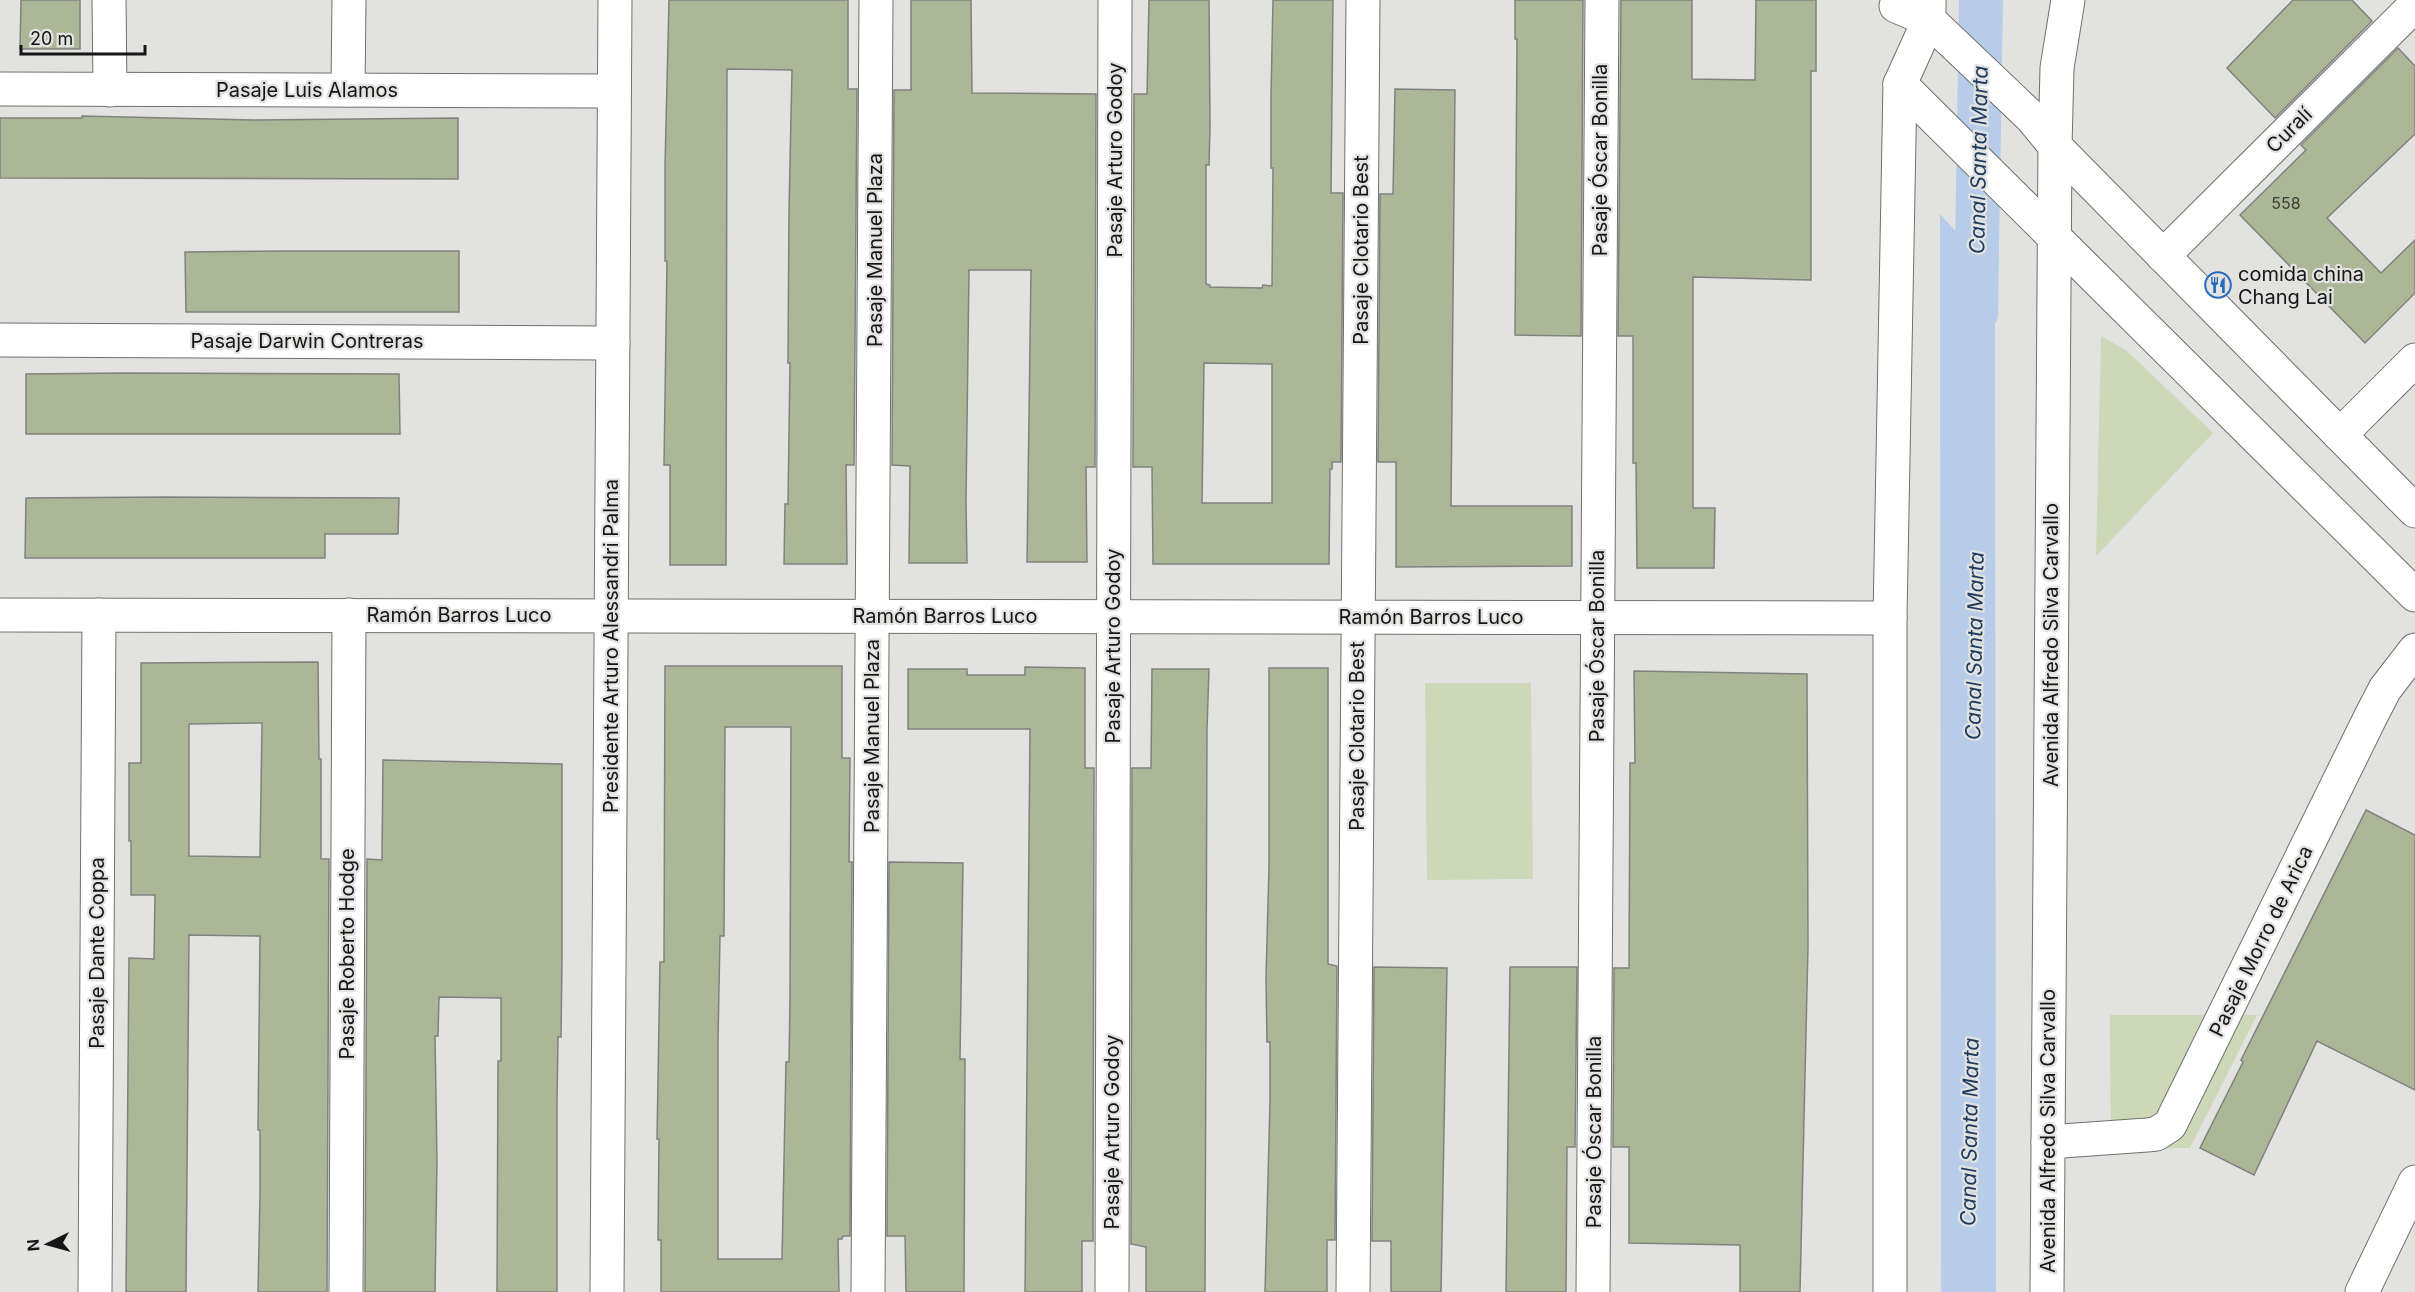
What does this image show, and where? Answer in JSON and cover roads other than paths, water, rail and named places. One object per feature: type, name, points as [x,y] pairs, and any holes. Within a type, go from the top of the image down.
[{"type":"street","points":[[110,0],[110,90]]},
{"type":"street","points":[[348,90],[349,0]]},
{"type":"street","name":"Presidente Arturo Alessandri Palma","points":[[607,1292],[615,0]]},
{"type":"street","name":"Pasaje Manuel Plaza","points":[[868,1292],[876,0]]},
{"type":"street","name":"Pasaje Arturo Godoy","points":[[1112,1292],[1115,0]]},
{"type":"street","name":"Pasaje Clotario Best","points":[[1353,1292],[1363,0]]},
{"type":"street","name":"Pasaje Óscar Bonilla","points":[[1593,1292],[1602,0]]},
{"type":"street","name":"Avenida Alfredo Silva Carvallo","points":[[2047,1292],[2055,146],[2057,68],[2068,0]]},
{"type":"street","points":[[1890,1292],[1890,618],[1900,84],[1896,3],[1936,20],[2031,117],[2055,146],[2415,511]]},
{"type":"street","name":"Curalí","points":[[2163,256],[2415,5]]},
{"type":"street","points":[[1900,84],[1936,20]]},
{"type":"street","points":[[1900,84],[2415,595]]},
{"type":"street","name":"Pasaje Luis Alamos","points":[[0,89],[615,91]]},
{"type":"street","name":"Pasaje Darwin Contreras","points":[[0,340],[613,343]]},
{"type":"street","points":[[2340,435],[2415,360]]},
{"type":"street","name":"Ramón Barros Luco","points":[[0,615],[1890,618]]},
{"type":"street","name":"Pasaje Dante Coppa","points":[[95,1292],[99,615]]},
{"type":"street","name":"Pasaje Roberto Hodge","points":[[346,1292],[349,615]]},
{"type":"street","name":"Pasaje Morro de Arica","points":[[2048,1142],[2156,1134],[2170,1125],[2371,716],[2385,689],[2415,650]]},
{"type":"street","points":[[2362,1292],[2415,1182]]},
{"type":"water","points":[[1940,214],[1995,274],[1996,1292],[1941,1292]]},
{"type":"waterway","name":"Canal Santa Marta","points":[[1976,313],[1981,0]]},
{"type":"place","name":"comida china Chang Lai","points":[[2218,285]]}]
